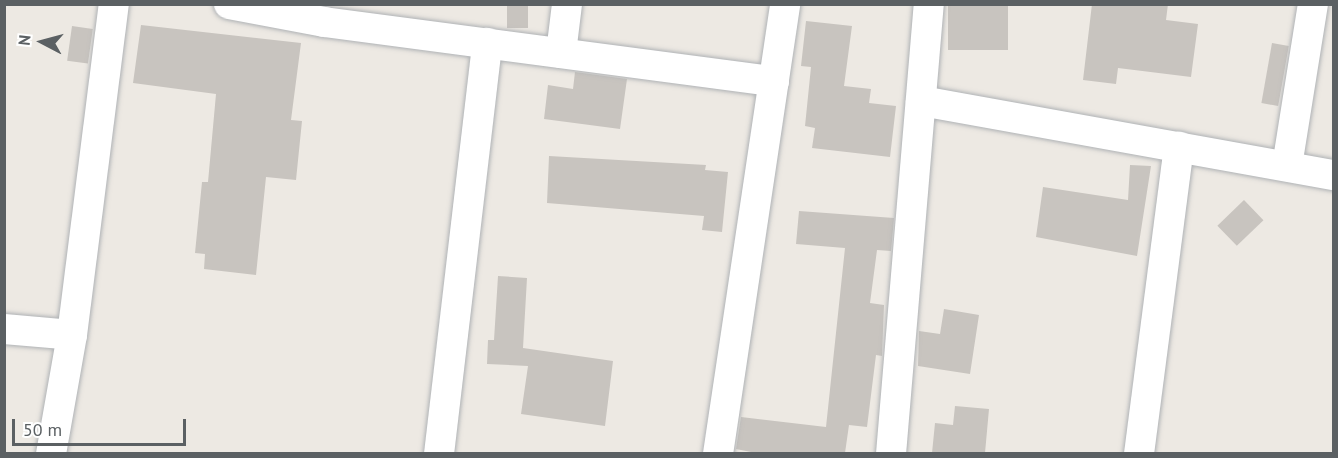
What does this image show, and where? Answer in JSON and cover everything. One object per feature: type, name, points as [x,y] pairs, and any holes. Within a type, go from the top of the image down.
[{"type":"street","points":[[51,453],[72,335],[114,4]]},
{"type":"street","points":[[229,4],[326,13],[487,43],[774,81]]},
{"type":"street","points":[[561,53],[567,4]]},
{"type":"street","points":[[718,453],[785,4]]},
{"type":"street","points":[[891,453],[929,4]]},
{"type":"street","points":[[1287,166],[1312,4]]},
{"type":"street","points":[[439,453],[487,43]]},
{"type":"street","points":[[921,101],[1334,175]]},
{"type":"street","points":[[1140,453],[1179,147]]},
{"type":"street","points":[[4,328],[72,335]]},
{"type":"building","points":[[507,4],[528,4],[528,28],[507,28]]},
{"type":"building","points":[[948,4],[1008,4],[1008,50],[948,50]]},
{"type":"building","points":[[1092,4],[1168,4],[1166,20],[1198,24],[1191,77],[1118,68],[1116,84],[1083,80]]},
{"type":"building","points":[[806,21],[852,26],[844,86],[871,89],[869,103],[896,106],[890,157],[812,148],[815,128],[805,126],[811,67],[801,66]]},
{"type":"building","points":[[141,25],[301,43],[291,120],[302,121],[296,180],[266,177],[256,275],[204,269],[205,254],[195,253],[202,182],[208,182],[216,94],[133,83]]},
{"type":"building","points":[[72,26],[93,29],[88,64],[67,61]]},
{"type":"building","points":[[1272,43],[1289,46],[1278,106],[1261,103]]},
{"type":"building","points":[[575,72],[627,79],[620,129],[544,119],[548,85],[573,89]]},
{"type":"building","points":[[549,156],[706,165],[705,170],[728,172],[722,232],[702,230],[704,216],[547,203]]},
{"type":"building","points":[[1130,165],[1151,166],[1137,256],[1036,237],[1043,187],[1128,200]]},
{"type":"building","points":[[1244,200],[1263,220],[1237,246],[1217,226]]},
{"type":"building","points":[[799,211],[894,218],[891,251],[877,250],[870,303],[884,305],[882,356],[876,355],[867,427],[849,425],[845,453],[756,453],[736,449],[741,417],[826,427],[845,248],[796,244]]},
{"type":"building","points":[[498,276],[527,278],[523,348],[613,361],[605,426],[521,414],[528,366],[487,364],[488,340],[494,340]]},
{"type":"building","points":[[944,309],[979,315],[970,374],[918,366],[919,331],[940,334]]},
{"type":"building","points":[[955,406],[989,409],[985,453],[932,453],[935,423],[953,425]]}]
